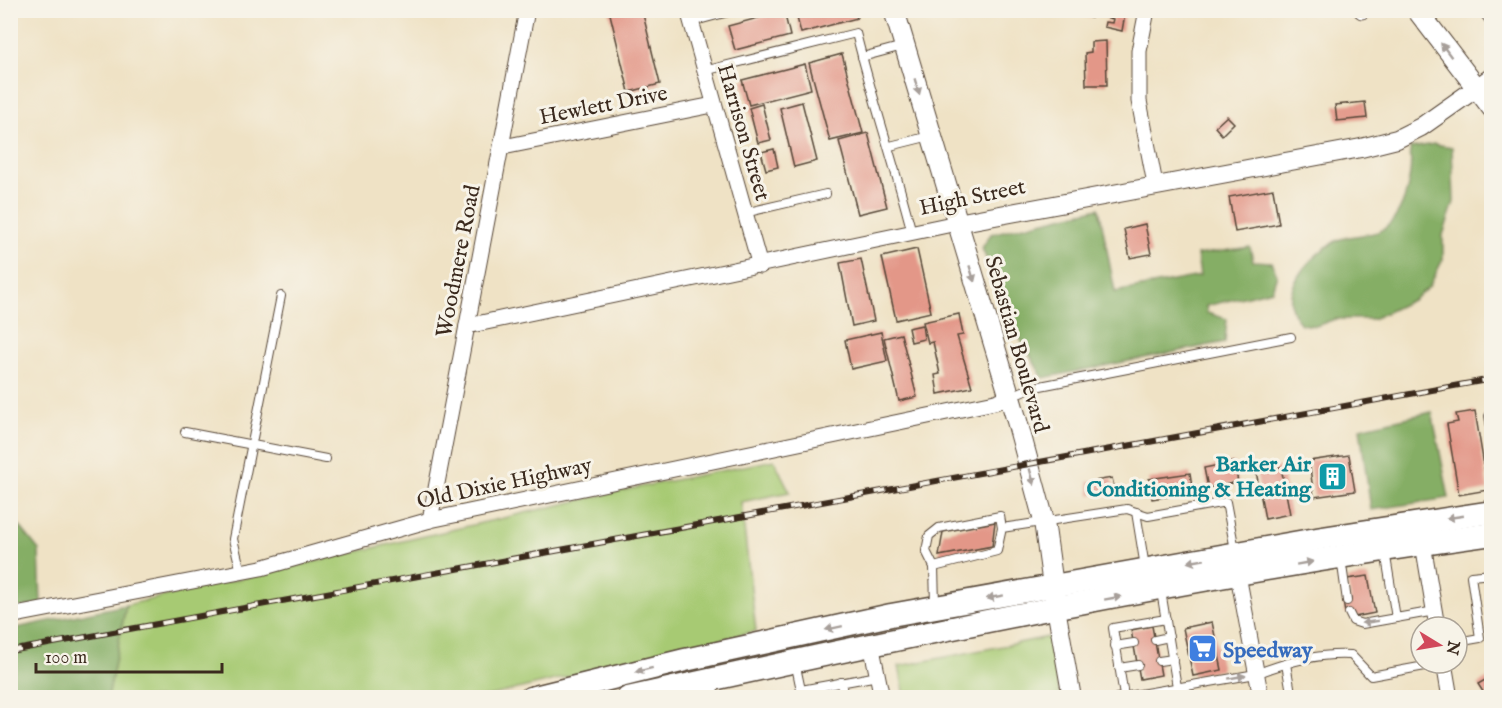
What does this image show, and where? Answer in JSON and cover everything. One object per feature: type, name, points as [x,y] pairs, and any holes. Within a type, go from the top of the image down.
[{"type":"main road","name":"Sebastian Boulevard","points":[[894,10],[1044,521],[1054,598]]},
{"type":"main road","points":[[1417,10],[1484,83],[1491,108]]},
{"type":"main road","points":[[531,698],[742,647],[935,608],[1161,589],[1237,565],[1395,526],[1491,512]]},
{"type":"main road","points":[[1374,551],[1395,526]]},
{"type":"main road","points":[[628,698],[669,688],[714,685],[795,661],[1054,598],[1146,570],[1341,557],[1491,534]]},
{"type":"main road","points":[[714,685],[724,663],[742,647]]},
{"type":"main road","points":[[669,688],[681,676],[685,660]]},
{"type":"street","name":"Woodmere Road","points":[[430,520],[466,326],[503,147],[527,10]]},
{"type":"street","points":[[1147,10],[1139,51],[1139,100],[1155,184]]},
{"type":"street","points":[[1486,10],[1491,18]]},
{"type":"street","name":"Harrison Street","points":[[689,16],[759,266]]},
{"type":"street","name":"High Street","points":[[466,326],[957,223],[1155,184],[1361,148],[1397,139],[1421,127],[1484,83]]},
{"type":"street","name":"Hewlett Drive","points":[[503,147],[713,105]]},
{"type":"street","name":"Old Dixie Highway","points":[[10,616],[241,572],[430,520],[995,402],[1009,397]]},
{"type":"street","points":[[1423,544],[1436,615]]},
{"type":"street","points":[[1237,565],[1261,698]]},
{"type":"street","name":"Sebastian Boulevard","points":[[1054,598],[1072,698]]},
{"type":"street","points":[[871,644],[882,698]]},
{"type":"street","points":[[1445,675],[1450,698]]},
{"type":"lane","points":[[689,16],[736,10]]},
{"type":"lane","points":[[704,71],[856,33],[876,113],[890,146],[912,233]]},
{"type":"lane","points":[[862,57],[905,46]]},
{"type":"lane","points":[[890,146],[931,136]]},
{"type":"lane","points":[[744,213],[826,194]]},
{"type":"lane","points":[[241,572],[233,539],[281,296]]},
{"type":"lane","points":[[1009,397],[1030,388],[1291,337]]},
{"type":"lane","points":[[1489,416],[1491,433]]},
{"type":"lane","points":[[185,432],[326,459]]},
{"type":"lane","points":[[1002,528],[1127,509],[1148,516],[1226,502],[1237,565]]},
{"type":"lane","points":[[1136,512],[1146,570]]},
{"type":"lane","points":[[934,567],[974,553],[997,551],[1002,528],[1000,516],[961,526],[939,528],[928,536],[926,552],[934,567],[935,608]]},
{"type":"lane","points":[[1374,551],[1396,618]]},
{"type":"lane","points":[[953,562],[956,553]]},
{"type":"lane","points":[[1341,557],[1347,601]]},
{"type":"lane","points":[[1469,640],[1480,638],[1471,576],[1491,574]]},
{"type":"lane","points":[[1161,589],[1177,687]]},
{"type":"lane","points":[[1349,613],[1353,621],[1362,624],[1435,611]]},
{"type":"lane","points":[[1166,619],[1113,628],[1119,668],[1120,697],[1256,674],[1286,664],[1335,654],[1351,655],[1371,676],[1409,669]]},
{"type":"lane","points":[[1155,640],[1169,637]]},
{"type":"lane","points":[[1116,646],[1134,643]]},
{"type":"lane","points":[[1159,661],[1173,659]]},
{"type":"lane","points":[[795,661],[801,690],[878,676]]},
{"type":"lane","points":[[1286,664],[1292,698]]},
{"type":"lane","points":[[1119,668],[1138,665]]},
{"type":"lane","points":[[841,682],[844,698]]},
{"type":"green space","points":[[1434,144],[1452,147],[1454,202],[1443,235],[1443,259],[1429,287],[1414,299],[1373,319],[1335,319],[1316,326],[1301,324],[1293,312],[1291,300],[1298,276],[1316,256],[1336,241],[1374,233],[1385,228],[1403,202],[1409,180],[1410,148]]},
{"type":"green space","points":[[1099,208],[1115,292],[1200,276],[1197,255],[1250,247],[1253,261],[1271,262],[1277,274],[1272,290],[1206,306],[1207,313],[1227,319],[1225,342],[1043,378],[1014,328],[982,248],[991,234]]},
{"type":"green space","points":[[1432,412],[1449,498],[1371,510],[1360,428]]},
{"type":"green space","points":[[774,460],[790,492],[741,502],[756,631],[485,697],[108,698],[126,605],[620,491]]},
{"type":"green space","points":[[10,514],[39,550],[41,604],[10,609]]},
{"type":"green space","points":[[126,605],[108,697],[11,697],[11,629]]},
{"type":"green space","points":[[1049,637],[1060,697],[905,697],[899,666]]},
{"type":"building","points":[[609,10],[642,10],[660,84],[629,92]]},
{"type":"building","points":[[795,10],[855,10],[857,18],[801,33]]},
{"type":"building","points":[[1083,10],[1117,10],[1125,14],[1122,31],[1104,27],[1105,22],[1112,23],[1113,19],[1091,14],[1091,18],[1082,16]]},
{"type":"building","points":[[784,11],[790,36],[735,50],[728,26]]},
{"type":"building","points":[[1106,41],[1107,85],[1086,85],[1085,53],[1091,52],[1091,42]]},
{"type":"building","points":[[842,54],[863,133],[830,141],[809,63]]},
{"type":"building","points":[[805,64],[811,89],[749,105],[742,80]]},
{"type":"building","points":[[802,102],[817,161],[794,167],[780,108]]},
{"type":"building","points":[[1365,102],[1367,118],[1337,121],[1335,105]]},
{"type":"building","points":[[762,104],[771,140],[758,143],[749,108]]},
{"type":"building","points":[[1227,116],[1234,123],[1222,135],[1215,127]]},
{"type":"building","points":[[868,133],[887,207],[858,214],[839,141]]},
{"type":"building","points":[[774,149],[778,167],[766,170],[761,152]]},
{"type":"building","points":[[1273,189],[1279,224],[1235,232],[1229,197]]},
{"type":"building","points":[[1145,224],[1151,254],[1130,258],[1124,229]]},
{"type":"building","points":[[917,249],[931,312],[896,320],[882,257]]},
{"type":"building","points":[[861,259],[874,321],[852,326],[840,263]]},
{"type":"building","points":[[959,314],[963,335],[957,336],[972,387],[938,394],[935,375],[940,374],[933,342],[928,343],[923,322]]},
{"type":"building","points":[[922,325],[924,339],[911,342],[908,328]]},
{"type":"building","points":[[881,332],[887,361],[851,369],[845,340]]},
{"type":"building","points":[[901,334],[917,397],[899,401],[884,338]]},
{"type":"building","points":[[1475,411],[1488,490],[1459,495],[1447,424],[1458,422],[1456,414]]},
{"type":"building","name":"Barker Air Conditioning & Heating","points":[[1349,455],[1355,491],[1314,497],[1309,461]]},
{"type":"building","points":[[1234,462],[1238,482],[1208,488],[1204,468]]},
{"type":"building","points":[[1281,467],[1290,514],[1265,519],[1256,471]]},
{"type":"building","points":[[1190,473],[1193,493],[1152,499],[1149,479]]},
{"type":"building","points":[[1112,478],[1115,491],[1090,495],[1088,482]]},
{"type":"building","points":[[995,522],[992,546],[939,556],[943,532]]},
{"type":"building","points":[[1368,576],[1375,613],[1354,617],[1353,612],[1345,613],[1343,601],[1351,600],[1347,579]]},
{"type":"building","name":"Speedway","points":[[1212,622],[1222,670],[1193,676],[1183,628]]},
{"type":"building","name":"Speedway","points":[[1152,626],[1161,675],[1140,679],[1131,630]]},
{"type":"building","points":[[1492,676],[1492,695],[1487,698],[1478,684]]},
{"type":"building","points":[[831,691],[832,698],[804,698],[804,696]]},
{"type":"railway","points":[[10,651],[1492,379]]},
{"type":"place","name":"Barker Air Conditioning & Heating","points":[[1332,476]]},
{"type":"place","name":"Speedway","points":[[1202,649]]}]
